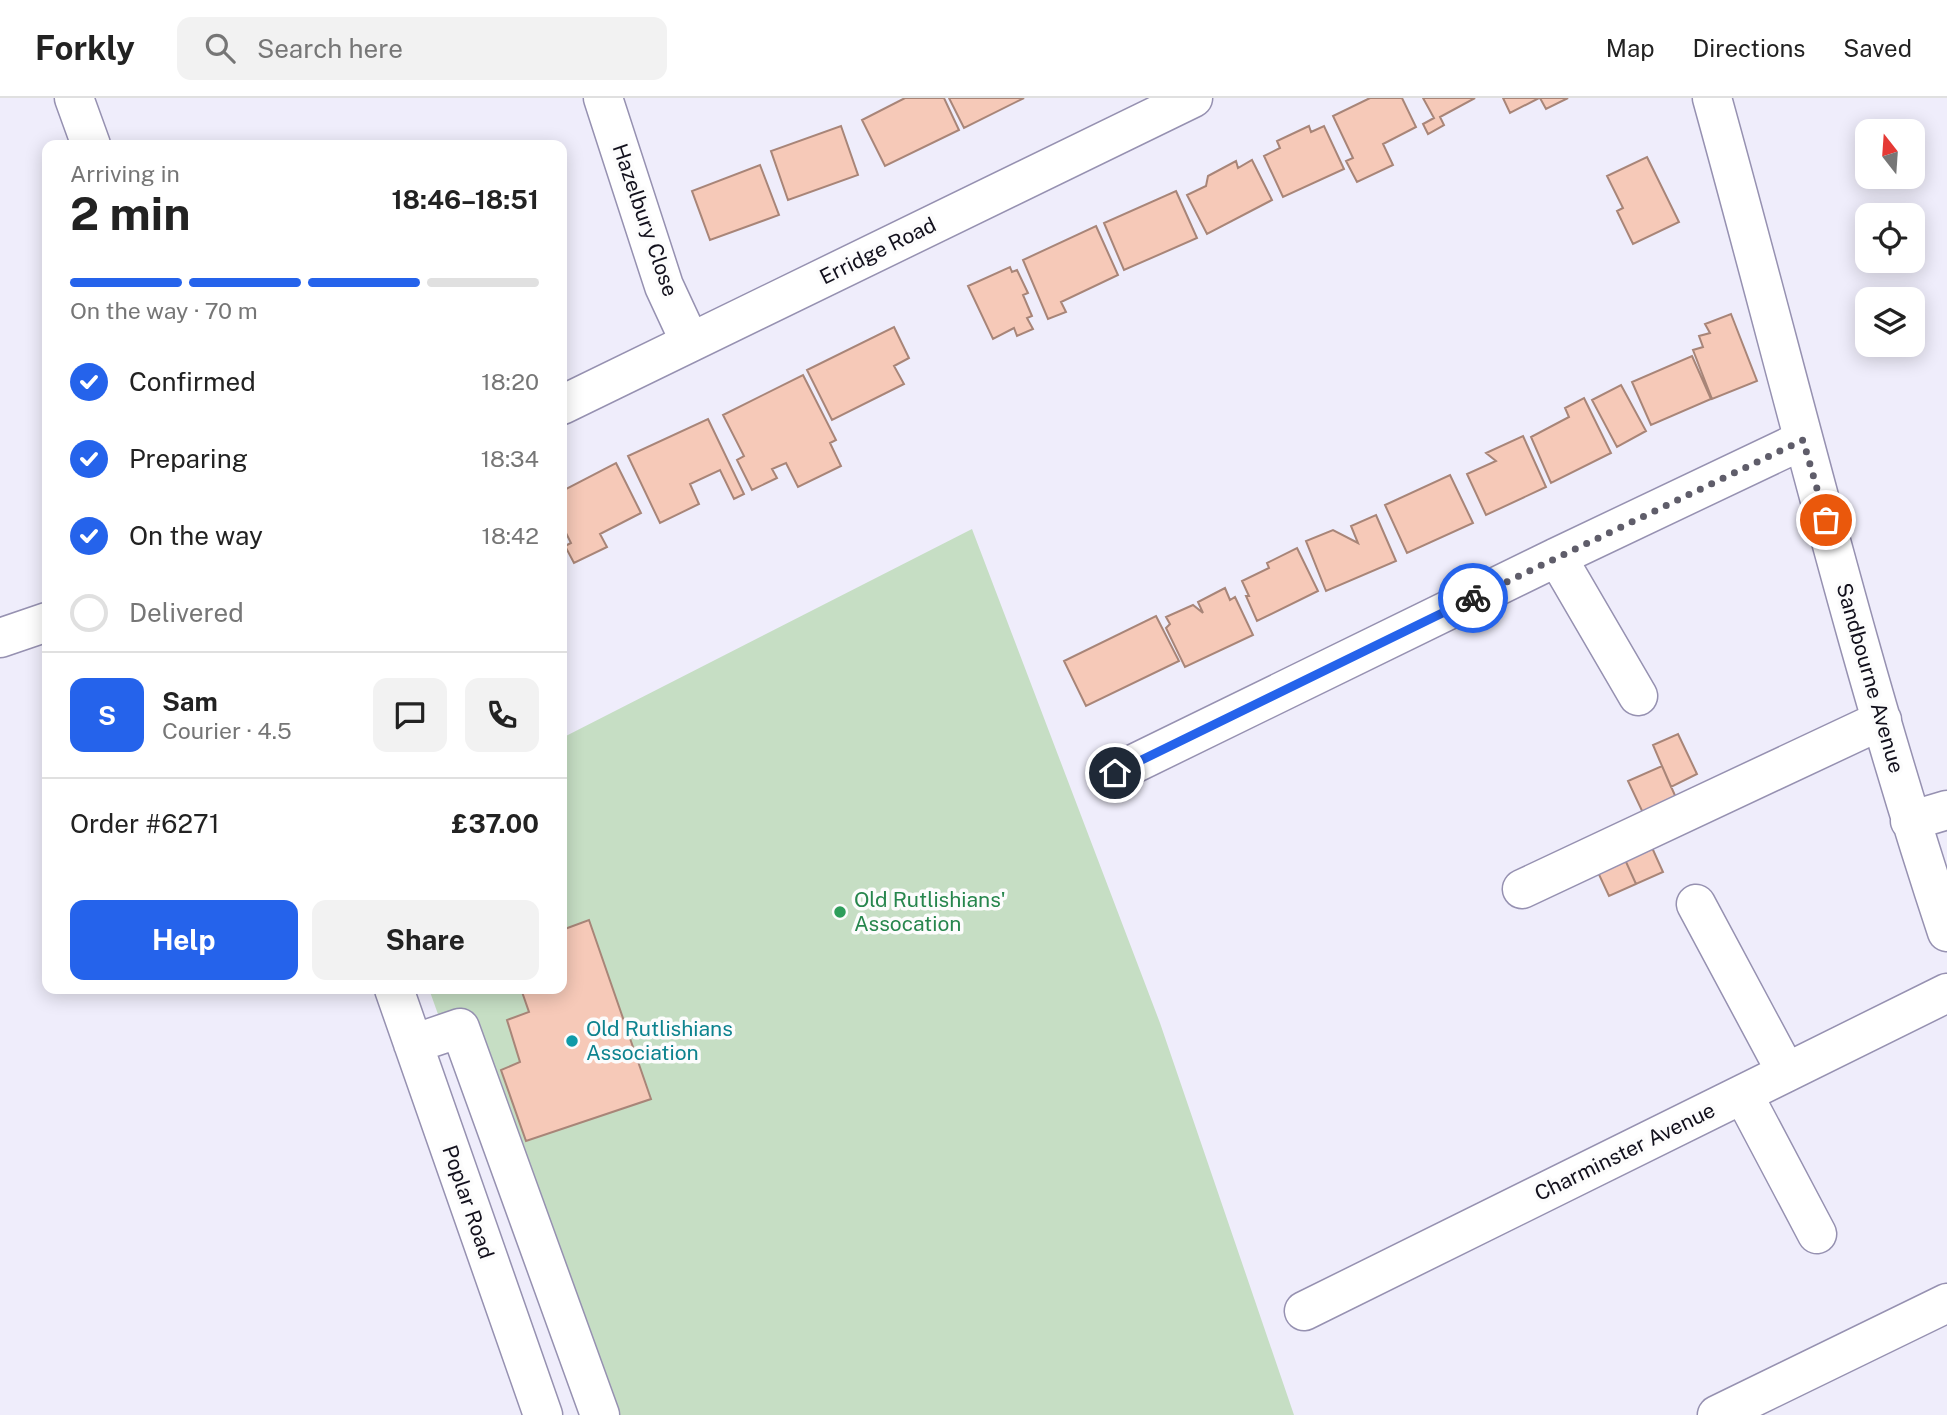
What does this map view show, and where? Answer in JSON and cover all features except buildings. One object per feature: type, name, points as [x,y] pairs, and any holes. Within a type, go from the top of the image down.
[{"type":"street","points":[[74,98],[89,140]]},
{"type":"street","name":"Hazelbury Close","points":[[603,98],[664,286],[690,342]]},
{"type":"street","name":"Erridge Road","points":[[567,403],[1194,98]]},
{"type":"street","name":"Sandbourne Avenue","points":[[1712,98],[1803,440],[1910,821],[1947,932]]},
{"type":"street","points":[[1115,773],[1803,440]]},
{"type":"street","points":[[1557,557],[1638,696]]},
{"type":"street","points":[[0,638],[42,624]]},
{"type":"street","points":[[1522,889],[1882,720]]},
{"type":"street","points":[[1910,821],[1947,810]]},
{"type":"street","points":[[1696,904],[1786,1072]]},
{"type":"street","name":"Charminster Avenue","points":[[1304,1311],[1947,993]]},
{"type":"street","name":"Poplar Road","points":[[396,994],[543,1415]]},
{"type":"street","points":[[413,1044],[460,1028],[600,1415]]},
{"type":"street","points":[[1742,1094],[1817,1234]]},
{"type":"street","points":[[1717,1415],[1947,1303]]},
{"type":"green space","name":"Old Rutlishians' Assocation","points":[[972,529],[1160,1023],[1294,1415],[581,1415],[431,994],[567,994],[567,735]]},
{"type":"way so far","points":[[1473,598],[1803,440],[1826,520]]},
{"type":"place","name":"Old Rutlishians' Assocation","points":[[840,912]]},
{"type":"place","name":"Old Rutlishians Association","points":[[572,1041]]},
{"type":"route","points":[[1115,773],[1473,598]]}]
